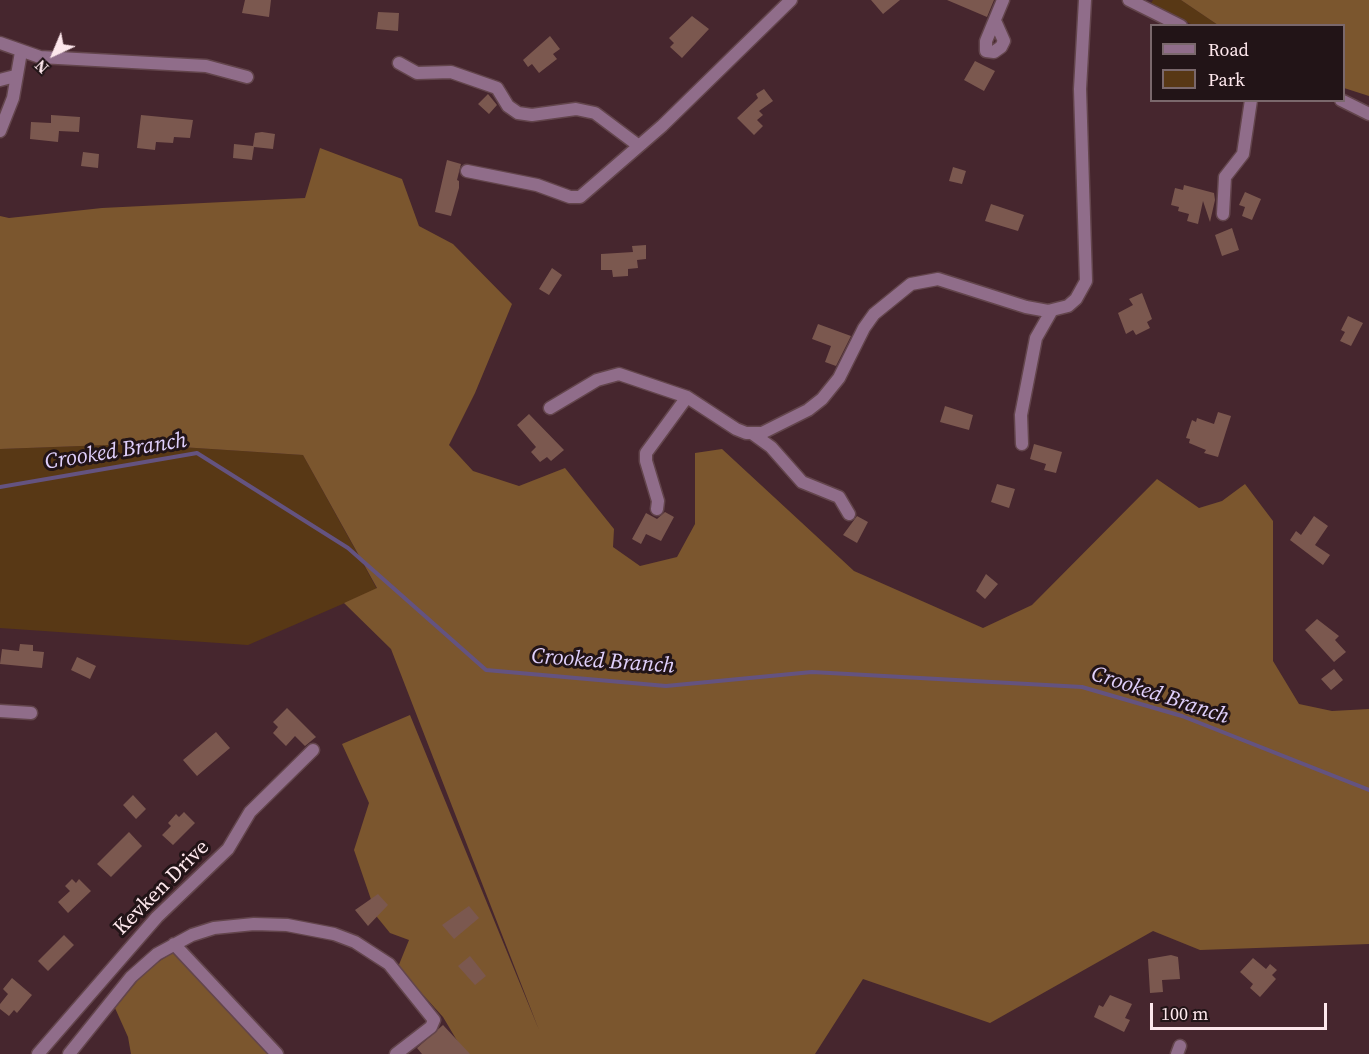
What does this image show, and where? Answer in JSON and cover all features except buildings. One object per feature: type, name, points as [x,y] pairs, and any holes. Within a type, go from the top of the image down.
[{"type":"street","points":[[467,171],[537,185],[575,198],[580,196],[639,146],[791,0]]},
{"type":"street","points":[[996,22],[1004,0]]},
{"type":"street","points":[[753,434],[762,433],[808,410],[822,399],[839,378],[864,327],[874,314],[911,284],[939,279],[951,281],[1018,304],[1052,310],[1068,306],[1076,299],[1086,281],[1080,89],[1085,0]]},
{"type":"street","points":[[1129,0],[1177,24]]},
{"type":"street","points":[[0,43],[40,57],[206,66],[248,77]]},
{"type":"street","points":[[0,131],[13,98],[21,52]]},
{"type":"street","points":[[399,63],[417,73],[451,72],[497,88],[508,106],[518,113],[532,115],[576,109],[595,112],[639,146]]},
{"type":"street","points":[[0,80],[15,76]]},
{"type":"street","points":[[1223,214],[1225,177],[1243,154],[1251,102]]},
{"type":"street","points":[[1345,102],[1369,114]]},
{"type":"street","points":[[1022,444],[1021,415],[1036,338],[1052,310]]},
{"type":"street","points":[[550,408],[597,380],[619,374],[687,397],[736,429],[753,434],[771,447],[802,482],[839,497],[849,514]]},
{"type":"street","points":[[657,509],[658,501],[646,461],[646,453],[687,397]]},
{"type":"street","points":[[0,711],[31,713]]},
{"type":"street","name":"Kevken Drive","points":[[38,1054],[157,917],[228,849],[250,812],[313,750]]},
{"type":"street","points":[[69,1054],[131,977],[151,959],[174,944],[214,928],[254,924],[314,929],[355,942],[389,964],[434,1020],[431,1027],[396,1054]]},
{"type":"street","points":[[174,944],[277,1054]]},
{"type":"green space","points":[[1153,0],[1181,0],[1217,24],[1191,24],[1150,5]]},
{"type":"green space","points":[[135,444],[303,455],[377,589],[248,645],[0,628],[0,449]]},
{"type":"shaded area","points":[[1181,0],[1369,0],[1369,96],[1345,88],[1345,24],[1217,24]]},
{"type":"shaded area","points":[[320,148],[402,179],[419,226],[453,244],[512,304],[475,393],[449,445],[473,471],[519,486],[565,468],[614,529],[613,547],[640,566],[677,557],[695,524],[695,453],[722,449],[854,571],[983,628],[1032,605],[1157,479],[1199,508],[1222,501],[1245,484],[1273,521],[1273,661],[1299,704],[1332,711],[1369,709],[1369,944],[1200,950],[1153,931],[990,1023],[863,979],[815,1054],[465,1054],[443,1017],[398,967],[409,940],[390,933],[377,917],[354,850],[369,803],[342,744],[410,715],[539,1030],[391,649],[344,603],[377,588],[303,455],[135,444],[0,449],[0,216],[9,218],[102,208],[305,198]]},
{"type":"shaded area","points":[[174,952],[272,1054],[131,1054],[128,1037],[115,1008],[147,969]]},
{"type":"waterway","name":"Crooked Branch","points":[[0,487],[197,453],[348,548],[486,670],[666,686],[812,672],[1082,687],[1182,716],[1369,790]]}]
